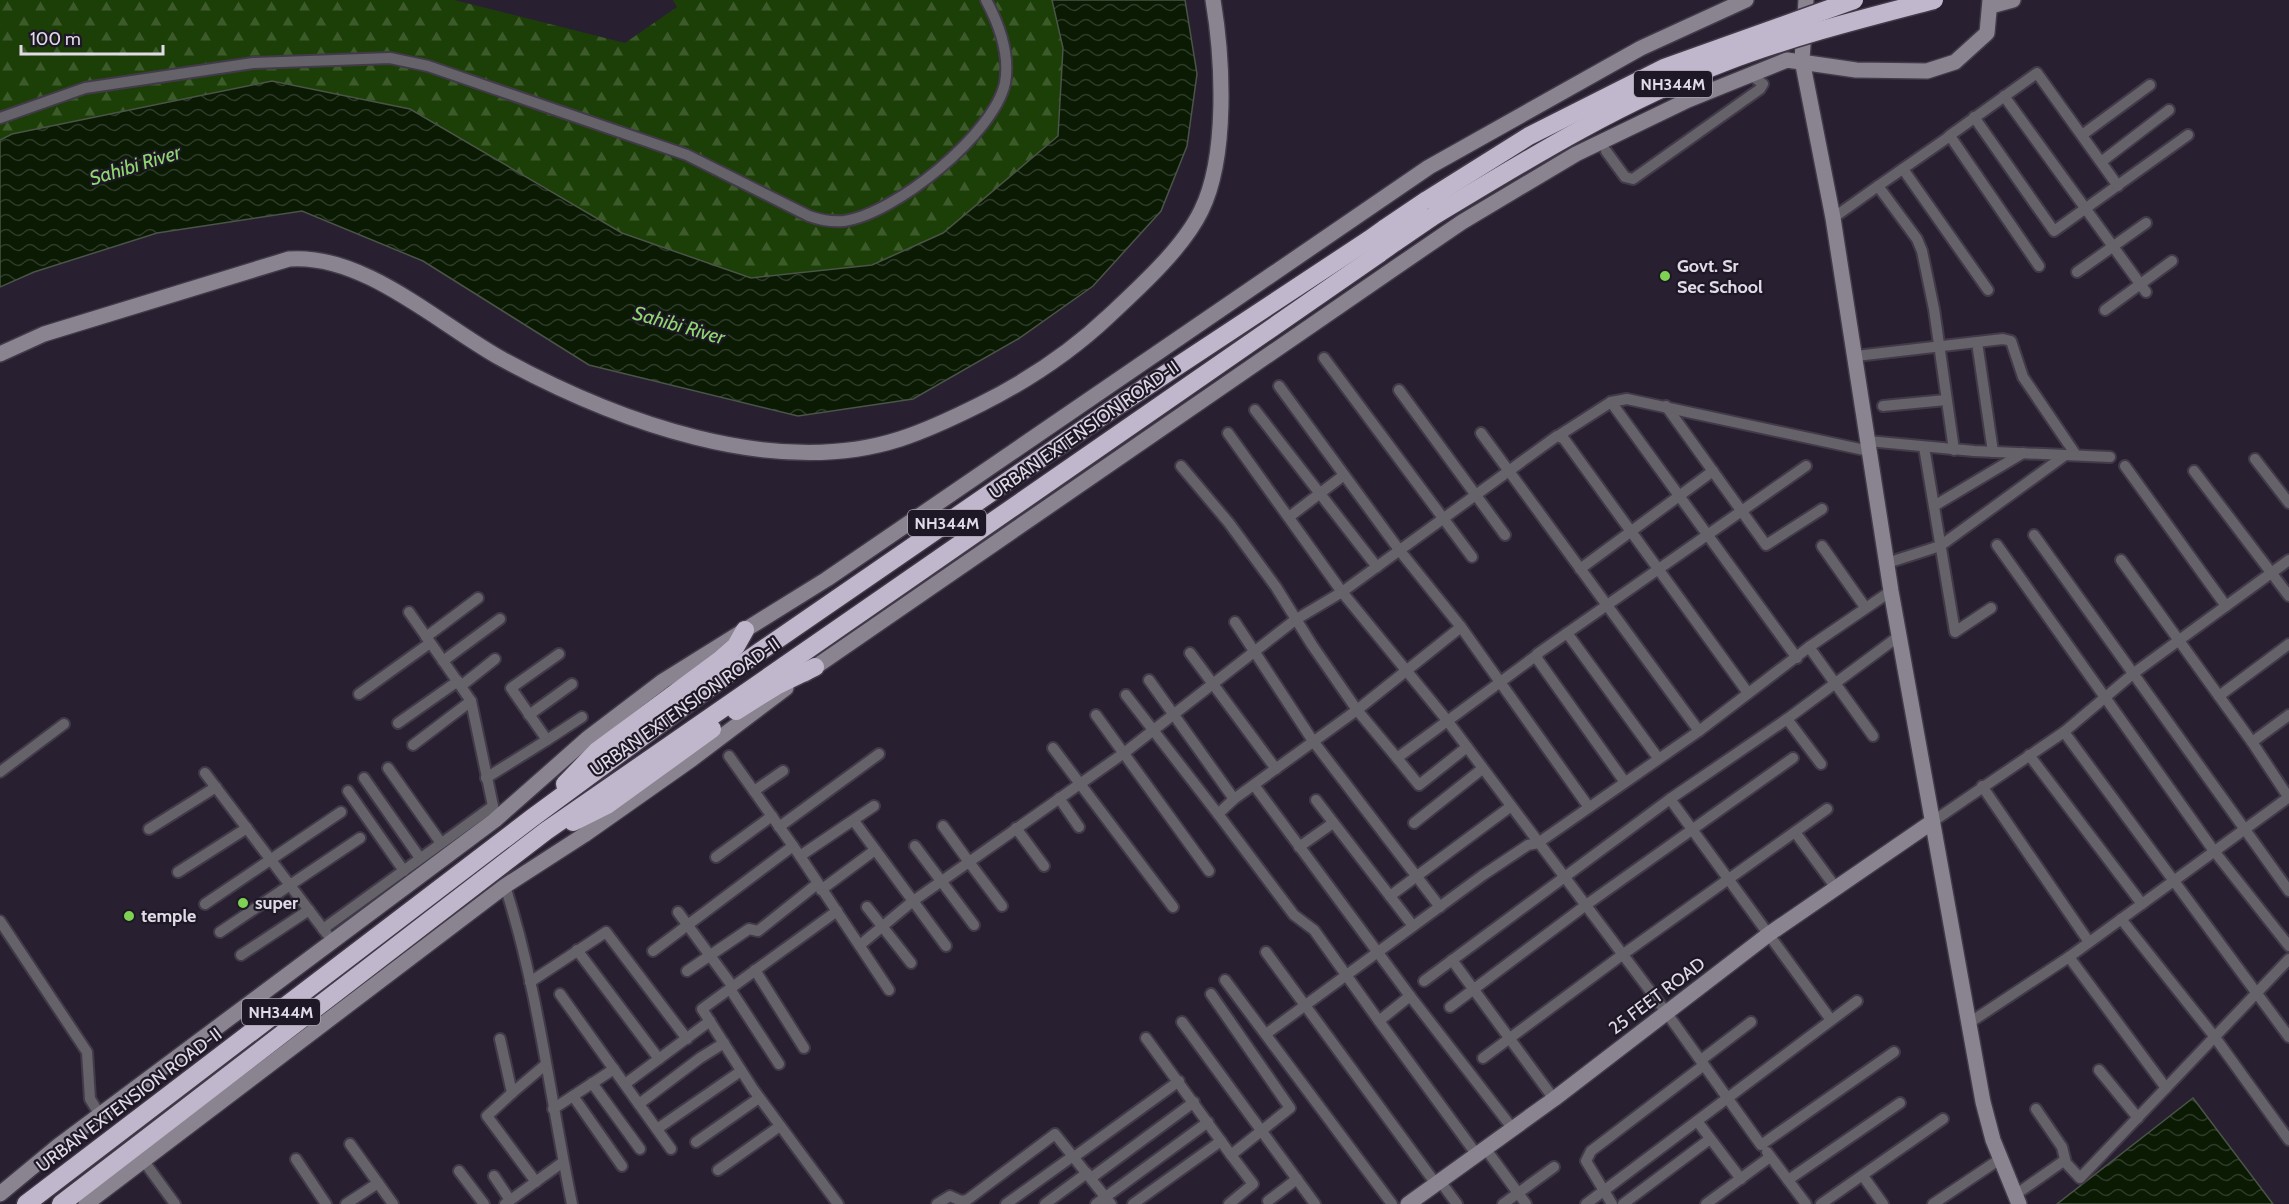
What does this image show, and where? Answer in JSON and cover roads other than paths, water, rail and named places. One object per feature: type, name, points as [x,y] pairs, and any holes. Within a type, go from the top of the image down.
[{"type":"highway","name":"URBAN EXTENSION ROAD-II","points":[[61,1204],[546,831],[1430,209],[1529,136],[1664,68],[1854,0]]},
{"type":"highway","name":"URBAN EXTENSION ROAD-II","points":[[1430,209],[1543,149],[1670,86],[1726,62],[1934,0]]},
{"type":"highway","name":"URBAN EXTENSION ROAD-II","points":[[27,1203],[560,797],[736,668],[1112,410],[1382,241]]},
{"type":"highway","points":[[560,797],[566,783],[597,751],[720,660],[736,646],[745,630]]},
{"type":"highway","points":[[546,831],[575,822],[607,805],[742,706],[815,667]]},
{"type":"street","points":[[0,118],[85,88],[253,63],[390,58],[428,66],[687,155],[808,216],[823,220],[844,221],[890,205],[919,185],[976,132],[995,107],[1005,81],[1005,60],[1002,37],[986,0]]},
{"type":"street","points":[[0,354],[19,344],[75,324],[289,259],[312,257],[341,266],[389,288],[501,358],[645,424],[699,439],[756,449],[801,453],[854,449],[899,440],[964,412],[1050,365],[1082,341],[1120,305],[1188,233],[1207,197],[1217,157],[1220,48],[1213,0]]},
{"type":"street","points":[[328,935],[494,813],[663,681],[827,579],[1429,167],[1641,48],[1746,0]]},
{"type":"street","points":[[1806,0],[1802,60],[1833,218],[1891,591],[1983,1102],[2000,1160],[2017,1199],[2065,1160]]},
{"type":"street","points":[[86,1204],[505,886],[584,835],[692,759],[815,667],[1462,222],[1576,154],[1688,100],[1787,60],[1802,60],[1856,70],[1927,71],[1955,62],[1987,33],[1991,3],[2013,0]]},
{"type":"street","points":[[1833,218],[2038,74],[2118,186]]},
{"type":"street","points":[[1606,151],[1625,177],[1633,179],[1760,89],[1762,84],[1751,75]]},
{"type":"street","points":[[2082,135],[2150,85]]},
{"type":"street","points":[[2004,96],[2143,288]]},
{"type":"street","points":[[2101,162],[2169,110]]},
{"type":"street","points":[[1974,117],[2052,230],[2057,231],[2188,135]]},
{"type":"street","points":[[1949,136],[1954,139],[2039,266]]},
{"type":"street","points":[[1903,169],[1988,290]]},
{"type":"street","points":[[1878,186],[1920,245],[1934,309],[1954,450]]},
{"type":"street","points":[[1363,213],[1398,265]]},
{"type":"street","points":[[2078,272],[2146,223]]},
{"type":"street","points":[[2105,310],[2143,288],[2172,261]]},
{"type":"street","points":[[1856,356],[2003,339],[2013,342],[2023,377],[2076,455]]},
{"type":"street","points":[[1977,342],[1993,452]]},
{"type":"street","points":[[1324,358],[1472,557]]},
{"type":"street","points":[[1279,386],[1400,550],[1461,627],[1588,806]]},
{"type":"street","points":[[1399,390],[1478,495],[1504,535]]},
{"type":"street","points":[[860,945],[913,901],[1124,753],[1255,654],[1295,620],[1342,592],[1558,436],[1611,402],[1628,399],[1868,446],[2110,457]]},
{"type":"street","points":[[1883,406],[1946,400]]},
{"type":"street","points":[[1611,402],[1708,532],[1797,658]]},
{"type":"street","points":[[1666,406],[1767,546],[1822,509]]},
{"type":"street","points":[[1255,410],[1377,567]]},
{"type":"street","points":[[1228,433],[1342,592],[1408,670],[1467,747],[1666,1012],[1805,1204]]},
{"type":"street","points":[[1481,434],[1699,731]]},
{"type":"street","points":[[1558,436],[1564,439],[1748,693]]},
{"type":"street","points":[[1924,447],[1955,632],[1991,608]]},
{"type":"street","points":[[1934,506],[2024,453]]},
{"type":"street","points":[[1887,563],[1940,546],[2064,456]]},
{"type":"street","points":[[2255,459],[2289,503]]},
{"type":"street","points":[[1181,466],[1250,551],[1358,710],[1419,785],[1467,747]]},
{"type":"street","points":[[1397,758],[1446,720],[1708,532],[1806,466]]},
{"type":"street","points":[[2125,466],[2226,606]]},
{"type":"street","points":[[1580,570],[1713,471]]},
{"type":"street","points":[[2194,471],[2289,596]]},
{"type":"street","points":[[1288,517],[1344,475]]},
{"type":"street","points":[[2034,535],[2289,891]]},
{"type":"street","points":[[1997,545],[2103,698],[2214,851],[2289,946]]},
{"type":"street","points":[[1822,546],[1865,607]]},
{"type":"street","points":[[1970,1023],[2069,957],[2245,827],[2289,798],[2252,742],[2121,560]]},
{"type":"street","points":[[1932,822],[2064,732],[2134,674],[2289,560]]},
{"type":"street","points":[[1266,1034],[1528,845],[1538,843],[1588,806],[1699,731],[1809,647],[1891,591]]},
{"type":"street","points":[[359,694],[478,598]]},
{"type":"street","points":[[409,612],[471,701],[494,813]]},
{"type":"street","points":[[443,661],[500,619]]},
{"type":"street","points":[[1235,622],[1313,741],[1440,907]]},
{"type":"street","points":[[1218,814],[1234,799],[1358,710],[1461,627]]},
{"type":"street","points":[[1567,633],[1658,758]]},
{"type":"street","points":[[1424,981],[1670,799],[1787,719],[1899,636]]},
{"type":"street","points":[[2219,696],[2289,644]]},
{"type":"street","points":[[1809,647],[1873,736]]},
{"type":"street","points":[[1190,653],[1276,769]]},
{"type":"street","points":[[547,740],[511,691],[512,686],[559,654]]},
{"type":"street","points":[[1537,655],[1624,781]]},
{"type":"street","points":[[398,723],[495,659]]},
{"type":"street","points":[[1149,680],[1234,799]]},
{"type":"street","points":[[529,715],[572,684]]},
{"type":"street","points":[[1126,695],[1294,915],[1314,930],[1378,1021],[1481,1152],[1526,1204]]},
{"type":"street","points":[[413,745],[471,701]]},
{"type":"street","points":[[1096,715],[1209,871]]},
{"type":"street","points":[[2252,742],[2289,715]]},
{"type":"street","points":[[486,778],[582,717]]},
{"type":"street","points":[[1787,719],[1821,764]]},
{"type":"street","points":[[0,772],[64,724]]},
{"type":"street","points":[[2064,732],[2289,1037]]},
{"type":"street","points":[[1053,748],[1173,907]]},
{"type":"street","points":[[779,827],[879,754]]},
{"type":"street","points":[[2030,755],[2142,904]]},
{"type":"street","points":[[729,756],[837,910],[889,990]]},
{"type":"street","points":[[1450,1007],[1586,905],[1793,758]]},
{"type":"street","points":[[388,768],[441,843]]},
{"type":"street","points":[[1414,823],[1482,769]]},
{"type":"street","points":[[754,791],[783,771]]},
{"type":"street","points":[[205,773],[328,935]]},
{"type":"street","points":[[364,778],[420,858]]},
{"type":"street","points":[[1254,785],[1410,996],[1513,1129]]},
{"type":"street","points":[[1982,786],[2089,942]]},
{"type":"street","points":[[149,829],[216,787]]},
{"type":"street","points":[[348,791],[404,871]]},
{"type":"street","points":[[1059,798],[1079,827]]},
{"type":"street","points":[[1670,799],[1831,1020]]},
{"type":"street","points":[[1316,800],[1413,926]]},
{"type":"street","points":[[800,856],[874,806]]},
{"type":"street","points":[[1390,897],[1510,807]]},
{"type":"street","points":[[1483,1058],[1622,955],[1827,809]]},
{"type":"street","points":[[205,904],[341,812]]},
{"type":"street","points":[[0,1194],[328,935],[420,858],[441,843],[494,813]]},
{"type":"street","points":[[716,857],[772,816]]},
{"type":"street","points":[[854,821],[946,946]]},
{"type":"street","name":"25 FEET ROAD","points":[[1408,1204],[1554,1099],[1769,934],[1932,822]]},
{"type":"street","points":[[1299,847],[1333,823]]},
{"type":"street","points":[[943,826],[1002,906]]},
{"type":"street","points":[[178,872],[247,828]]},
{"type":"street","points":[[1016,828],[1044,866]]},
{"type":"street","points":[[1795,832],[1836,888]]},
{"type":"street","points":[[220,932],[360,838]]},
{"type":"street","points":[[653,951],[793,846]]},
{"type":"street","points":[[915,846],[974,926]]},
{"type":"street","points":[[687,971],[749,929],[758,931],[875,850]]},
{"type":"street","points":[[505,886],[519,930],[530,982],[572,1204]]},
{"type":"street","points":[[867,907],[911,963]]},
{"type":"street","points":[[241,955],[309,910]]},
{"type":"street","points":[[837,910],[702,1009],[759,1098],[838,1204]]},
{"type":"street","points":[[678,912],[710,955],[779,1064]]},
{"type":"street","points":[[2121,919],[2214,1036],[2289,1140]]},
{"type":"street","points":[[0,921],[87,1052],[90,1099],[100,1115]]},
{"type":"street","points":[[530,982],[606,932],[687,1039]]},
{"type":"street","points":[[577,950],[659,1059]]},
{"type":"street","points":[[1266,952],[1438,1182],[1457,1204]]},
{"type":"street","points":[[2069,957],[2166,1088]]},
{"type":"street","points":[[2036,1109],[2062,1147],[2065,1160],[2080,1178],[2289,959]]},
{"type":"street","points":[[1452,960],[1554,1099]]},
{"type":"street","points":[[755,970],[804,1048]]},
{"type":"street","points":[[1225,980],[1392,1204]]},
{"type":"street","points":[[560,994],[670,1149]]},
{"type":"street","points":[[1211,994],[1290,1105],[1288,1110],[1231,1155]]},
{"type":"street","points":[[1378,1021],[1410,996]]},
{"type":"street","points":[[1586,1204],[1857,1000]]},
{"type":"street","points":[[625,1084],[710,1021]]},
{"type":"street","points":[[1182,1022],[1315,1204]]},
{"type":"street","points":[[1612,1204],[1586,1161],[1591,1151],[1751,1022]]},
{"type":"street","points":[[1146,1038],[1253,1184],[1229,1204]]},
{"type":"street","points":[[500,1039],[512,1093]]},
{"type":"street","points":[[639,1104],[700,1058],[724,1043]]},
{"type":"street","points":[[1761,1144],[1894,1052]]},
{"type":"street","points":[[536,1182],[487,1116],[544,1065]]},
{"type":"street","points":[[553,1109],[614,1069]]},
{"type":"street","points":[[2099,1070],[2138,1118]]},
{"type":"street","points":[[657,1130],[741,1071]]},
{"type":"street","points":[[1006,1204],[1179,1081]]},
{"type":"street","points":[[592,1083],[640,1149]]},
{"type":"street","points":[[573,1096],[622,1166]]},
{"type":"street","points":[[696,1142],[759,1098]]},
{"type":"street","points":[[1045,1204],[1194,1102]]},
{"type":"street","points":[[1788,1180],[1900,1104]]},
{"type":"street","points":[[1821,1204],[1943,1119]]},
{"type":"street","points":[[1697,1121],[1741,1179]]},
{"type":"street","points":[[1096,1204],[1108,1201],[1208,1122]]},
{"type":"street","points":[[718,1170],[780,1126]]},
{"type":"street","points":[[937,1204],[950,1196],[958,1202],[967,1200],[1053,1135],[1058,1134],[1108,1201]]},
{"type":"street","points":[[1623,1204],[1710,1139]]},
{"type":"street","points":[[1133,1204],[1221,1141]]},
{"type":"street","points":[[350,1144],[393,1204]]},
{"type":"street","points":[[1706,1204],[1770,1157]]},
{"type":"street","points":[[296,1159],[326,1204]]},
{"type":"street","points":[[143,1160],[176,1204]]},
{"type":"street","points":[[1933,1204],[2000,1160]]},
{"type":"street","points":[[494,1176],[508,1202],[563,1162]]},
{"type":"street","points":[[1503,1204],[1554,1167]]},
{"type":"street","points":[[459,1171],[484,1204]]},
{"type":"street","points":[[1863,1176],[1883,1204]]},
{"type":"street","points":[[1268,1202],[1297,1179]]},
{"type":"street","points":[[346,1204],[378,1183]]},
{"type":"street","points":[[1242,1194],[1249,1204]]},
{"type":"water","name":"Sahibi River","points":[[1052,0],[1185,0],[1197,74],[1187,146],[1161,211],[1093,286],[1018,339],[913,399],[798,416],[589,365],[423,261],[302,211],[157,233],[34,272],[0,287],[0,140],[12,134],[272,81],[410,109],[622,233],[751,278],[872,265],[943,233],[1058,136],[1063,48]]},
{"type":"water","points":[[2193,1098],[2273,1204],[2057,1204]]},
{"type":"place","name":"Govt. Sr Sec School","points":[[1665,276]]},
{"type":"place","name":"super","points":[[243,903]]},
{"type":"place","name":"temple","points":[[129,916]]}]
